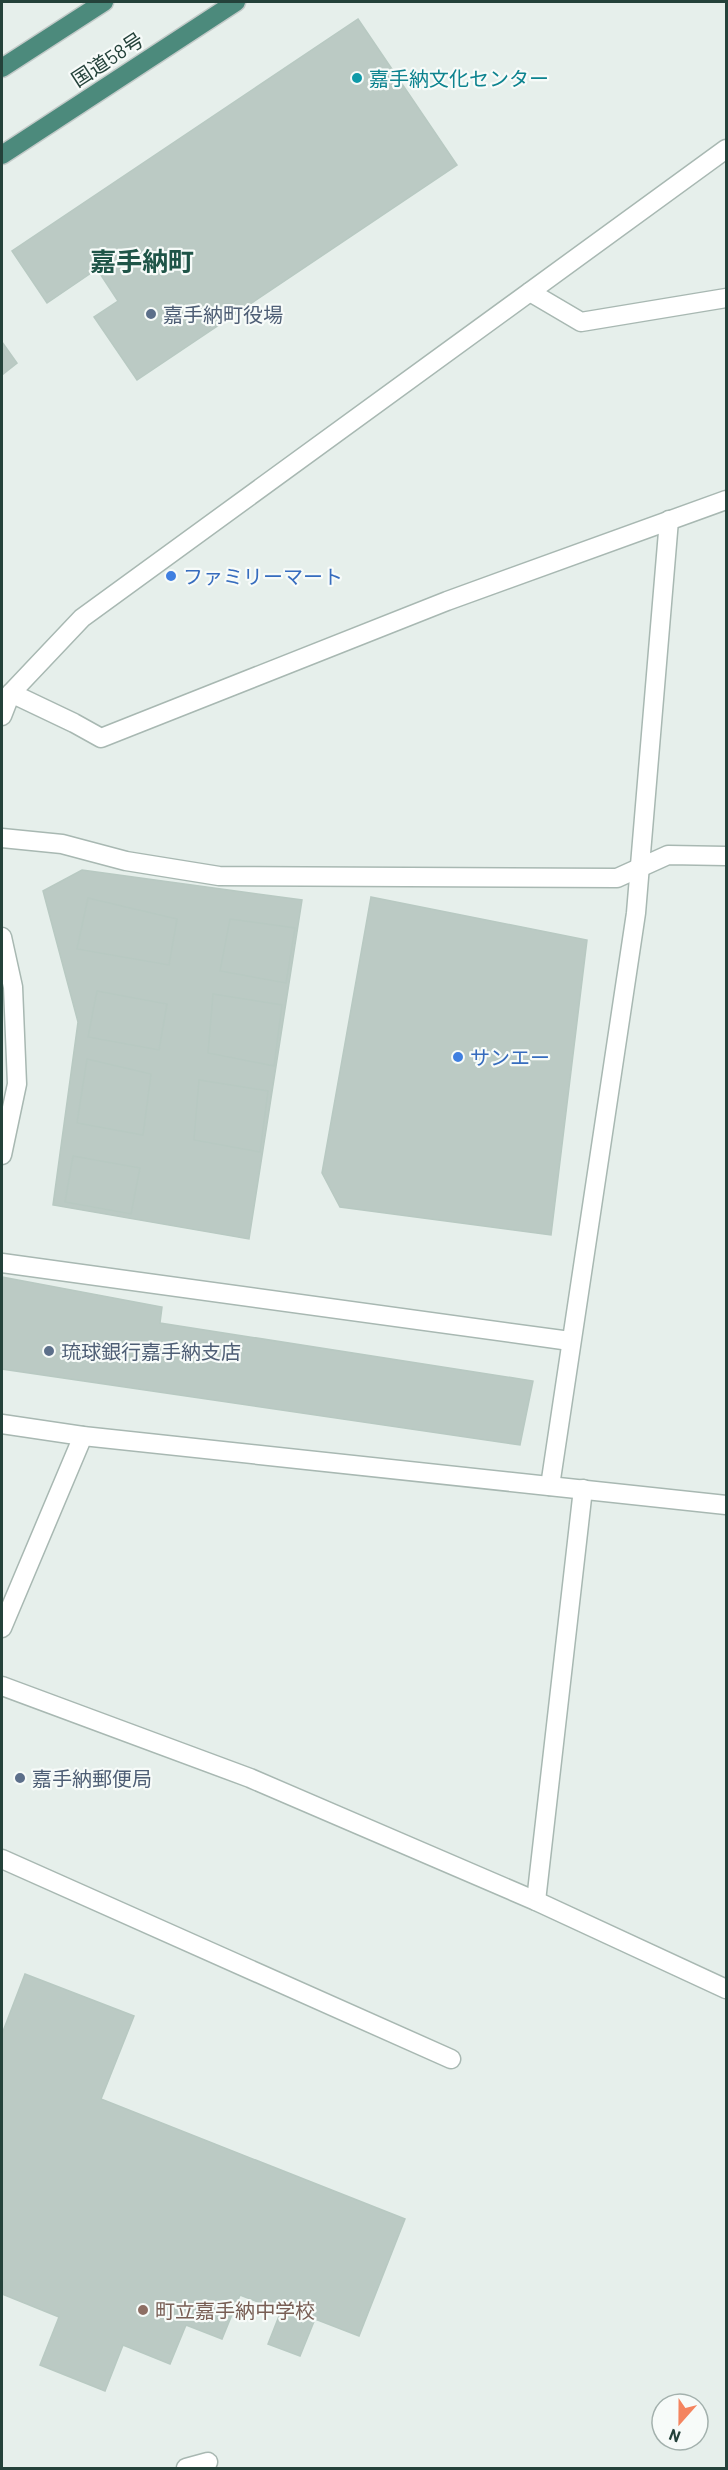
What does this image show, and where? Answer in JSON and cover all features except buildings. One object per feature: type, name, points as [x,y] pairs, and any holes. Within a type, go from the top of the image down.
[{"type":"highway","points":[[2,68],[104,2]]},
{"type":"highway","name":"国道58号","points":[[2,155],[236,2]]},
{"type":"street","points":[[2,716],[11,693],[82,618],[726,148]]},
{"type":"street","points":[[530,292],[581,322],[726,298]]},
{"type":"street","points":[[11,693],[101,738],[447,601],[726,500]]},
{"type":"street","points":[[550,1486],[636,913],[669,520]]},
{"type":"street","points":[[2,838],[62,844],[126,861],[219,876],[616,878],[668,855],[726,856]]},
{"type":"street","points":[[2,937],[14,987],[17,1084],[2,1155]]},
{"type":"street","points":[[2,1263],[570,1341]]},
{"type":"street","points":[[2,1424],[83,1436],[726,1505]]},
{"type":"street","points":[[2,1628],[83,1436]]},
{"type":"street","points":[[536,1901],[583,1489]]},
{"type":"street","points":[[2,1686],[250,1778],[536,1901],[726,1989]]},
{"type":"street","points":[[2,1859],[451,2059]]},
{"type":"street","points":[[186,2469],[208,2462]]},
{"type":"place","name":"嘉手納文化センター","points":[[357,78]]},
{"type":"place","name":"嘉手納町役場","points":[[151,314]]},
{"type":"place","name":"ファミリーマート","points":[[171,576]]},
{"type":"place","name":"サンエー","points":[[458,1057]]},
{"type":"place","name":"琉球銀行嘉手納支店","points":[[49,1351]]},
{"type":"place","name":"嘉手納郵便局","points":[[20,1778]]},
{"type":"place","name":"町立嘉手納中学校","points":[[143,2310]]},
{"type":"district","name":"嘉手納町","points":[[142,260]]}]
